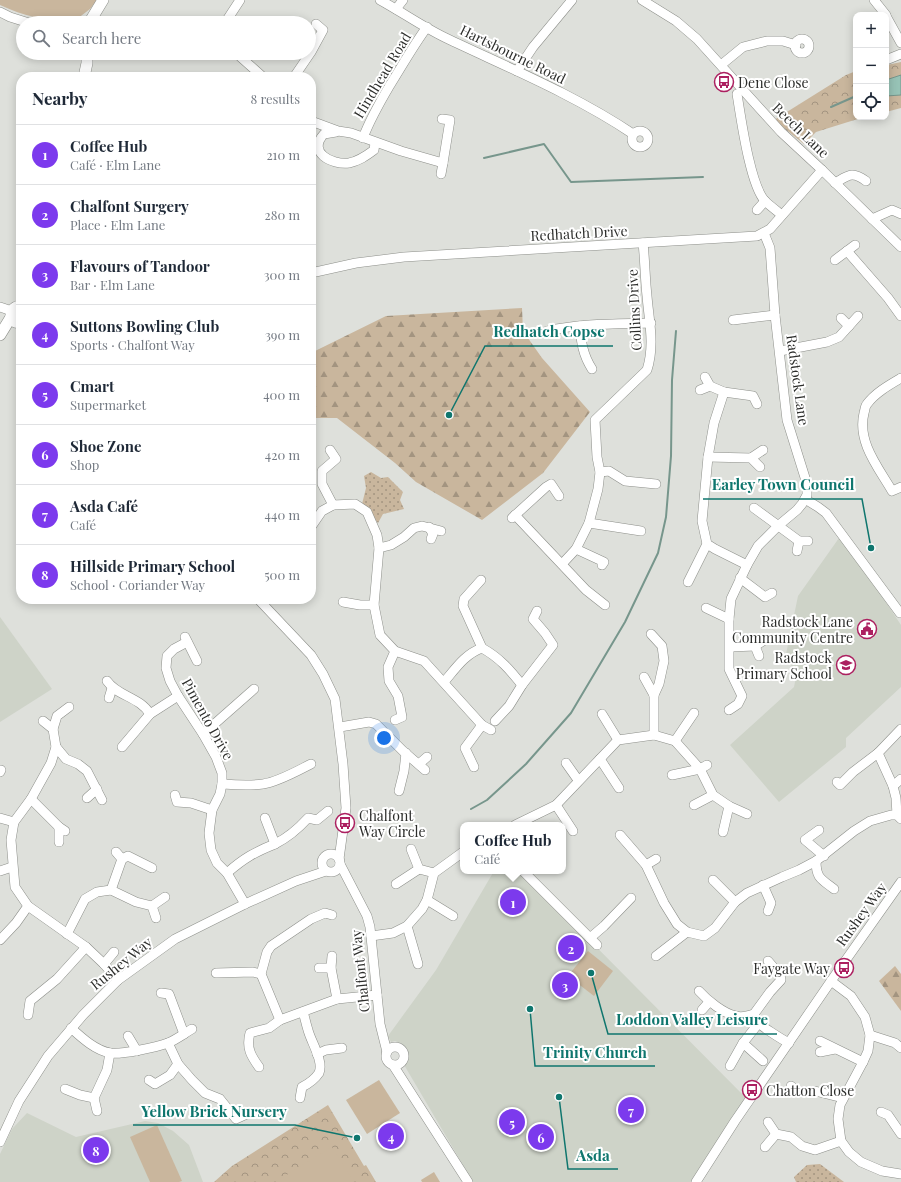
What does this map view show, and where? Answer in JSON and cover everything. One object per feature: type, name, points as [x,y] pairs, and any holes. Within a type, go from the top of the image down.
[{"type":"main road","points":[[93,16],[103,0]]},
{"type":"main road","points":[[85,72],[87,60]]},
{"type":"main road","points":[[2,334],[16,314]]},
{"type":"street","points":[[230,16],[240,0]]},
{"type":"street","name":"Hartsbourne Road","points":[[380,0],[445,37],[517,71],[608,117],[633,134]]},
{"type":"street","points":[[396,9],[403,0]]},
{"type":"street","points":[[517,71],[533,47],[572,0]]},
{"type":"street","name":"Beech Lane","points":[[642,0],[676,21],[697,39],[781,132],[901,247]]},
{"type":"street","points":[[874,0],[884,12]]},
{"type":"street","points":[[0,12],[16,19]]},
{"type":"street","points":[[889,21],[901,43]]},
{"type":"street","name":"Hindhead Road","points":[[363,138],[379,103],[427,27]]},
{"type":"street","points":[[316,44],[324,30]]},
{"type":"street","points":[[721,65],[743,47],[767,41],[783,41],[796,45]]},
{"type":"street","points":[[889,59],[901,54]]},
{"type":"street","points":[[244,60],[257,72]]},
{"type":"street","points":[[297,72],[306,60]]},
{"type":"street","points":[[737,94],[751,166],[757,185],[765,201],[782,215]]},
{"type":"street","points":[[441,174],[450,120]]},
{"type":"street","points":[[316,123],[338,132]]},
{"type":"street","points":[[376,143],[374,150],[357,161],[348,163],[331,161],[322,156],[318,147],[318,143],[324,134],[338,132],[350,133],[376,143],[443,163]]},
{"type":"street","points":[[764,233],[770,229],[822,170]]},
{"type":"street","points":[[835,183],[847,176],[858,175],[866,182]]},
{"type":"street","points":[[757,210],[765,201]]},
{"type":"street","points":[[872,219],[892,210],[901,214]]},
{"type":"street","name":"Redhatch Drive","points":[[316,272],[387,259],[746,237],[757,236],[764,233]]},
{"type":"street","name":"Radstock Lane","points":[[764,233],[770,248],[775,315],[787,420],[807,484],[807,495],[805,499]]},
{"type":"street","name":"Collins Drive","points":[[562,564],[576,549],[589,523],[598,489],[600,472],[597,457],[595,420],[647,370],[650,360],[650,323],[643,243]]},
{"type":"street","points":[[835,260],[855,245]]},
{"type":"street","points":[[847,251],[888,298],[901,316]]},
{"type":"street","points":[[0,307],[16,313]]},
{"type":"street","points":[[733,320],[775,315]]},
{"type":"street","points":[[780,350],[827,342],[838,337],[858,316]]},
{"type":"street","points":[[841,318],[849,326]]},
{"type":"street","points":[[547,331],[560,324],[580,326],[650,323]]},
{"type":"street","points":[[580,326],[581,343],[585,358],[592,369]]},
{"type":"street","points":[[705,377],[710,386],[724,392],[755,396]]},
{"type":"street","points":[[893,491],[874,461],[864,440],[862,423],[866,404],[883,389],[901,379]]},
{"type":"street","points":[[700,390],[710,386]]},
{"type":"street","points":[[688,577],[707,544],[702,521],[708,457],[714,423],[724,392]]},
{"type":"street","points":[[330,450],[340,461],[322,471],[322,484],[333,505]]},
{"type":"street","points":[[708,457],[751,458],[763,450]]},
{"type":"street","points":[[751,458],[760,467]]},
{"type":"street","points":[[600,472],[609,471],[625,481],[656,484]]},
{"type":"street","points":[[559,496],[555,486],[551,484],[513,517],[562,564],[589,587],[605,605]]},
{"type":"street","points":[[729,710],[738,704],[742,696],[740,682],[729,669],[729,619],[731,599],[740,578],[758,546],[778,525],[797,510],[805,499],[826,513],[900,613]]},
{"type":"street","points":[[316,520],[322,511],[333,505],[355,504],[367,512],[377,535],[379,548],[374,605],[380,636],[395,651],[424,661],[482,724],[491,730]]},
{"type":"street","points":[[754,508],[799,541],[808,541]]},
{"type":"street","points":[[589,523],[638,532]]},
{"type":"street","points":[[379,548],[391,545],[404,537],[414,528],[422,526],[441,531]]},
{"type":"street","points":[[429,527],[433,534],[431,539]]},
{"type":"street","points":[[797,551],[799,541]]},
{"type":"street","points":[[707,544],[747,565]]},
{"type":"street","points":[[576,549],[604,562],[602,565]]},
{"type":"street","points":[[740,578],[768,598]]},
{"type":"street","points":[[480,587],[464,600],[463,606],[482,648],[494,654],[508,667],[522,685]]},
{"type":"street","points":[[343,602],[360,605],[374,605]]},
{"type":"street","points":[[263,604],[311,655],[323,674],[335,699],[340,727],[346,808],[337,859],[338,869],[327,868],[324,857],[337,859]]},
{"type":"street","points":[[706,608],[729,619]]},
{"type":"street","points":[[495,721],[509,706],[522,685],[553,645],[531,617]]},
{"type":"street","points":[[651,634],[662,646],[664,661],[659,684],[654,695],[654,735]]},
{"type":"street","name":"Pimento Drive","points":[[197,661],[186,640],[167,656],[166,668],[170,681],[203,734],[216,757],[222,773],[220,794],[212,810],[209,834],[211,850],[217,863],[228,873],[245,904]]},
{"type":"street","points":[[730,647],[759,644],[759,656]]},
{"type":"street","points":[[444,682],[464,659],[472,652],[482,648]]},
{"type":"street","points":[[395,651],[388,667],[389,681],[398,696],[402,719]]},
{"type":"street","points":[[644,677],[654,695]]},
{"type":"street","points":[[109,698],[110,684],[146,708],[150,714]]},
{"type":"street","points":[[203,734],[254,688]]},
{"type":"street","points":[[122,747],[150,714],[178,696]]},
{"type":"street","points":[[69,707],[57,716],[53,729],[56,747],[51,763],[31,799],[14,822],[11,840],[12,867],[15,887],[28,906],[86,947],[118,980]]},
{"type":"street","points":[[675,741],[694,713]]},
{"type":"street","points":[[602,714],[618,740]]},
{"type":"street","points":[[43,721],[53,729]]},
{"type":"street","points":[[340,727],[369,722],[376,724],[422,767],[427,757]]},
{"type":"street","points":[[474,767],[462,748],[482,724]]},
{"type":"street","points":[[841,786],[853,772],[878,753],[900,732]]},
{"type":"street","points":[[521,822],[556,804],[618,740],[654,735],[675,741],[704,767],[713,795],[729,806],[747,814]]},
{"type":"street","points":[[56,747],[66,759],[78,764],[87,771],[102,800]]},
{"type":"street","points":[[399,791],[404,771],[406,753]]},
{"type":"street","points":[[620,835],[646,865],[664,904],[678,924],[687,932],[704,936],[715,928],[735,902],[747,893],[799,870],[820,858],[854,830],[870,821],[891,815],[899,817],[896,798],[878,753]]},
{"type":"street","points":[[600,759],[619,788]]},
{"type":"street","points":[[566,763],[578,780]]},
{"type":"street","points":[[222,784],[264,784],[281,775],[311,764]]},
{"type":"street","points":[[672,775],[704,767]]},
{"type":"street","points":[[892,786],[901,779]]},
{"type":"street","points":[[87,798],[97,789]]},
{"type":"street","points":[[694,805],[713,795]]},
{"type":"street","points":[[31,799],[62,829],[60,842]]},
{"type":"street","points":[[175,802],[191,803],[212,810]]},
{"type":"street","points":[[556,804],[573,831]]},
{"type":"street","points":[[723,832],[729,806]]},
{"type":"street","points":[[228,873],[252,854],[276,844],[297,830],[306,814],[318,820],[328,811]]},
{"type":"street","points":[[0,818],[14,822]]},
{"type":"street","points":[[265,818],[276,844]]},
{"type":"street","points":[[819,830],[804,841],[820,858]]},
{"type":"street","points":[[411,849],[418,869]]},
{"type":"street","points":[[371,936],[393,933],[407,926],[427,900],[434,873],[460,854]]},
{"type":"street","points":[[111,890],[119,856],[128,856],[152,868]]},
{"type":"street","points":[[820,858],[816,870],[819,877],[834,889]]},
{"type":"street","name":"Chalfont Way","points":[[337,859],[367,916],[371,936],[381,1032],[391,1050]]},
{"type":"street","points":[[646,865],[656,859]]},
{"type":"street","points":[[0,871],[12,867]]},
{"type":"street","name":"Chalfont Way","points":[[327,868],[351,888]]},
{"type":"street","name":"Rushey Way","points":[[0,1142],[26,1090],[48,1056],[71,1028],[118,980],[175,940],[245,904],[327,868]]},
{"type":"street","points":[[396,884],[418,869],[434,873]]},
{"type":"street","points":[[526,874],[593,942],[604,926],[631,898]]},
{"type":"street","points":[[713,880],[735,902]]},
{"type":"street","name":"Rushey Way","points":[[696,1182],[735,1122],[874,918],[901,882]]},
{"type":"street","points":[[763,885],[770,903],[768,911]]},
{"type":"street","points":[[67,934],[85,899],[97,892],[111,890],[136,902],[152,906]]},
{"type":"street","points":[[152,906],[164,897]]},
{"type":"street","points":[[427,900],[453,916]]},
{"type":"street","points":[[0,940],[16,923],[28,906]]},
{"type":"street","points":[[152,906],[156,918]]},
{"type":"street","points":[[280,1020],[261,974],[266,952],[271,946],[311,920],[328,911]]},
{"type":"street","points":[[407,926],[418,964]]},
{"type":"street","points":[[656,956],[687,932]]},
{"type":"street","points":[[28,1015],[26,999],[57,979],[86,947]]},
{"type":"street","points":[[104,964],[114,952]]},
{"type":"street","points":[[332,956],[331,968],[337,999]]},
{"type":"street","points":[[699,991],[709,1002],[734,1016],[744,1017],[754,1014],[781,980],[780,975],[768,961]]},
{"type":"street","points":[[319,968],[331,968]]},
{"type":"street","points":[[216,973],[253,972],[261,974]]},
{"type":"street","points":[[831,981],[851,996],[865,1017],[870,1035],[868,1051],[840,1105],[838,1119],[841,1141],[849,1152],[861,1162],[882,1172],[901,1174]]},
{"type":"street","points":[[71,1028],[85,1041],[100,1050],[110,1053],[137,1051],[168,1043],[188,1031],[168,991]]},
{"type":"street","points":[[259,1067],[250,1054],[250,1033],[269,1028],[280,1020],[337,999],[377,995]]},
{"type":"street","points":[[702,1010],[709,1002]]},
{"type":"street","points":[[302,1087],[310,1083],[318,1073],[320,1066],[308,1032],[303,1012]]},
{"type":"street","points":[[754,1014],[758,1024],[770,1030],[789,1044]]},
{"type":"street","points":[[730,1066],[743,1044],[758,1024]]},
{"type":"street","points":[[870,1035],[895,1043],[901,1048]]},
{"type":"street","points":[[128,1036],[137,1051]]},
{"type":"street","points":[[820,1041],[863,1062]]},
{"type":"street","points":[[168,1043],[178,1064],[205,1093],[220,1099],[236,1120],[237,1129]]},
{"type":"street","points":[[743,1044],[763,1061]]},
{"type":"street","points":[[317,1054],[326,1050],[342,1048]]},
{"type":"street","points":[[407,1086],[402,1060],[404,1057],[402,1052],[399,1049],[391,1050],[387,1060],[394,1065],[407,1086],[468,1182]]},
{"type":"street","points":[[820,1052],[835,1049]]},
{"type":"street","points":[[97,1111],[94,1098],[107,1070],[110,1053]]},
{"type":"street","points":[[394,1065],[399,1064],[402,1060]]},
{"type":"street","points":[[152,1085],[170,1075],[178,1064]]},
{"type":"street","points":[[293,1083],[302,1087]]},
{"type":"street","points":[[300,1098],[302,1087]]},
{"type":"street","points":[[70,1089],[80,1095],[94,1098]]},
{"type":"street","points":[[792,1090],[815,1091],[844,1098]]},
{"type":"street","points":[[202,1102],[205,1093]]},
{"type":"street","points":[[881,1112],[888,1115],[897,1133]]},
{"type":"street","points":[[236,1120],[247,1114]]},
{"type":"street","points":[[768,1122],[776,1134],[791,1137],[802,1146],[815,1150],[841,1141]]},
{"type":"street","points":[[765,1147],[776,1134]]},
{"type":"street","points":[[882,1172],[883,1182]]},
{"type":"shaded area","points":[[901,75],[901,95],[889,96],[889,79]]},
{"type":"shaded area","name":"Radstock Primary School","points":[[839,538],[871,580],[901,625],[901,687],[846,738],[846,747],[779,802],[730,745],[794,687],[797,672],[785,659],[798,596]]},
{"type":"shaded area","points":[[0,617],[52,689],[0,722]]},
{"type":"shaded area","points":[[492,874],[524,874],[748,1100],[707,1163],[691,1182],[473,1182],[400,1058],[403,1054],[404,1047],[395,1041],[391,1042],[388,1036],[436,970]]},
{"type":"shaded area","points":[[27,1113],[76,1137],[145,1121],[158,1123],[173,1131],[189,1145],[203,1182],[0,1182],[0,1154],[12,1129]]},
{"type":"green space","points":[[0,0],[97,0],[90,9],[81,16],[31,16],[0,5]]},
{"type":"green space","points":[[901,62],[901,108],[889,111],[889,84],[889,65]]},
{"type":"green space","points":[[853,72],[853,120],[854,120],[816,132],[804,144],[774,120],[846,75]]},
{"type":"green space","points":[[522,308],[523,331],[542,358],[590,412],[543,473],[482,520],[416,482],[395,463],[337,418],[316,418],[316,351],[386,316]]},
{"type":"green space","points":[[371,472],[381,478],[388,477],[403,492],[400,500],[404,509],[383,514],[378,523],[362,504],[366,488],[364,476]]},
{"type":"green space","points":[[588,951],[613,971],[594,996],[568,976]]},
{"type":"green space","points":[[895,966],[901,974],[901,1011],[879,981]]},
{"type":"green space","points":[[379,1080],[400,1113],[367,1134],[346,1100]]},
{"type":"green space","points":[[328,1105],[364,1166],[366,1165],[376,1182],[214,1182],[232,1166]]},
{"type":"green space","points":[[157,1125],[182,1181],[150,1182],[130,1137]]},
{"type":"green space","points":[[332,1147],[354,1182],[282,1182],[280,1179]]},
{"type":"green space","points":[[820,1164],[844,1182],[796,1182],[794,1177],[807,1165]]},
{"type":"green space","points":[[434,1172],[440,1182],[422,1182],[421,1180]]},
{"type":"waterway","points":[[831,107],[853,97]]},
{"type":"waterway","points":[[484,158],[544,144],[571,182],[703,177]]},
{"type":"waterway","points":[[471,809],[487,800],[526,764],[571,713],[625,622],[658,553],[666,517],[671,456],[672,380],[676,331]]},
{"type":"place","name":"Dene Close","points":[[724,82]]},
{"type":"place","name":"Redhatch Copse","points":[[449,415]]},
{"type":"place","name":"Earley Town Council","points":[[871,548]]},
{"type":"place","name":"Radstock Lane Community Centre","points":[[867,629]]},
{"type":"place","name":"Radstock Primary School","points":[[846,665]]},
{"type":"place","name":"Chalfont Way Circle","points":[[345,823]]},
{"type":"place","name":"Coffee Hub","points":[[513,902]]},
{"type":"place","name":"Chalfont Surgery","points":[[571,948]]},
{"type":"place","name":"Faygate Way","points":[[844,968]]},
{"type":"place","name":"Loddon Valley Leisure","points":[[591,973]]},
{"type":"place","name":"Flavours of Tandoor","points":[[565,985]]},
{"type":"place","name":"Trinity Church","points":[[530,1009]]},
{"type":"place","name":"Chatton Close","points":[[752,1090]]},
{"type":"place","name":"Asda","points":[[559,1097]]},
{"type":"place","name":"Asda Café","points":[[631,1110]]},
{"type":"place","name":"Cmart","points":[[512,1122]]},
{"type":"place","name":"Suttons Bowling Club","points":[[391,1136]]},
{"type":"place","name":"Shoe Zone","points":[[541,1137]]},
{"type":"place","name":"Yellow Brick Nursery","points":[[357,1138]]},
{"type":"place","name":"Hillside Primary School","points":[[96,1150]]}]
